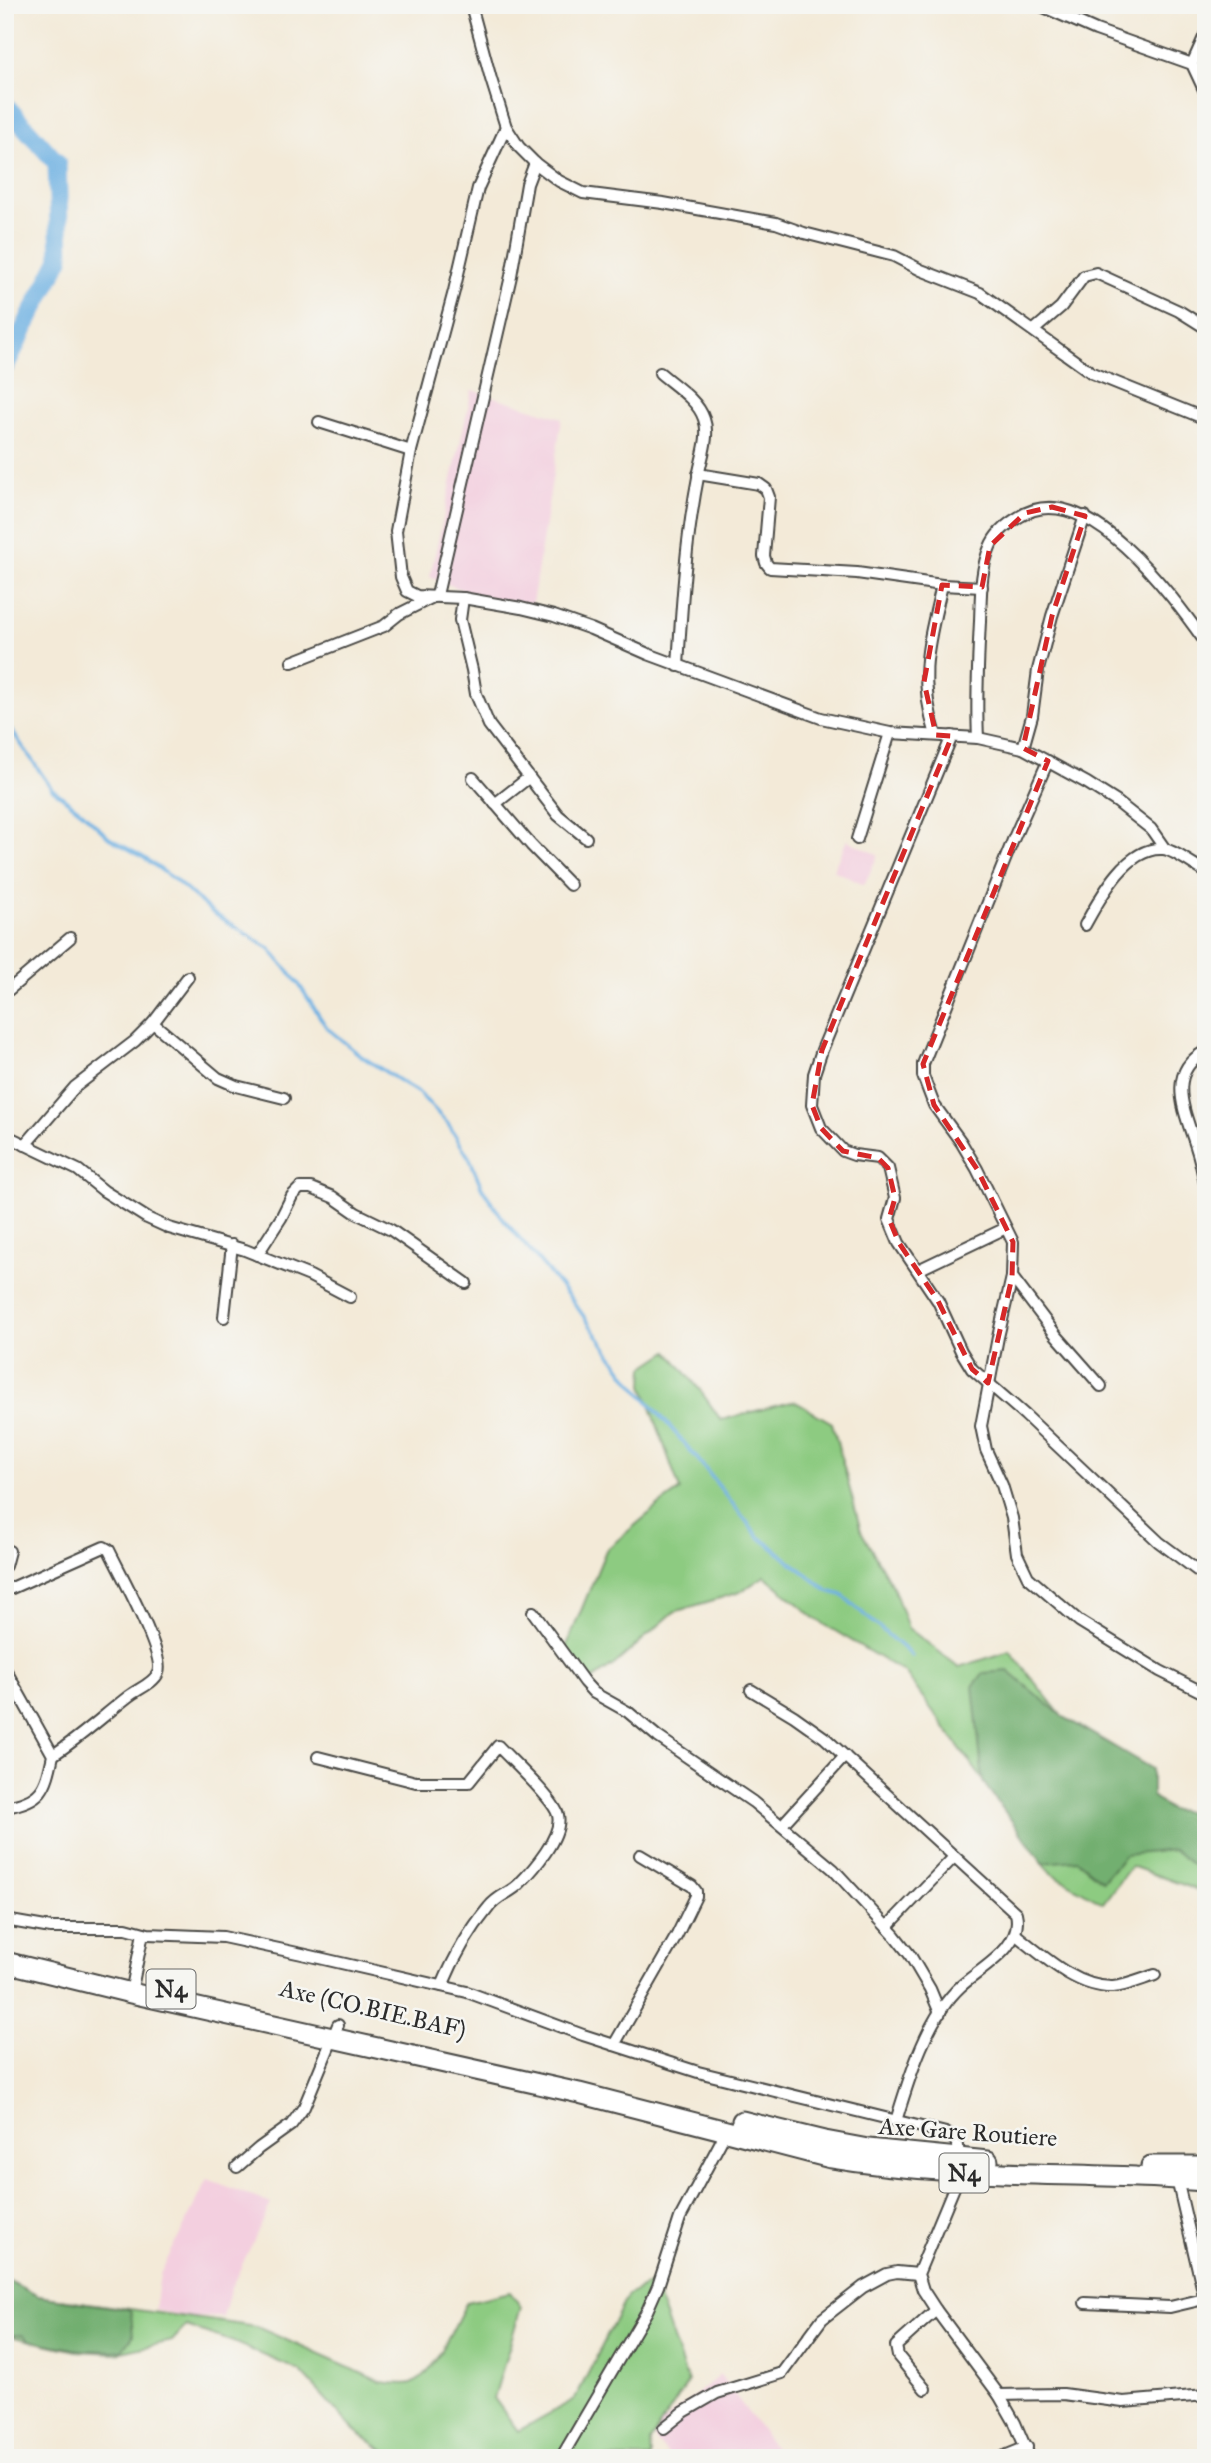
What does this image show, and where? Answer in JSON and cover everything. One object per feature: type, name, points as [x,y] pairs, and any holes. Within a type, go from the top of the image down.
[{"type":"highway","name":"Axe (CO.BIE.BAF)","points":[[5,1950],[132,1987]]},
{"type":"highway","name":"Axe (CO.BIE.BAF)","points":[[5,1962],[336,2031],[728,2124]]},
{"type":"highway","name":"Axe Gare Routiere","points":[[728,2124],[781,2138],[868,2149],[960,2166],[1059,2164],[1176,2172],[1206,2180]]},
{"type":"highway","name":"Axe Gare Routiere","points":[[1176,2172],[1206,2166]]},
{"type":"street","points":[[471,5],[506,127],[519,147],[559,181],[583,192],[776,223],[894,256],[921,270],[980,293],[1092,373],[1206,419]]},
{"type":"street","points":[[1039,5],[1096,30],[1192,64],[1206,94]]},
{"type":"street","points":[[1192,64],[1206,33]]},
{"type":"street","points":[[506,127],[478,188],[454,291],[411,451],[396,531],[401,577],[407,592],[416,596],[463,598],[554,617],[592,629],[678,666],[821,718],[890,733],[978,738],[1023,748],[1087,783],[1136,817],[1151,830],[1165,849],[1206,872]]},
{"type":"street","points":[[437,595],[511,275],[527,184],[535,163]]},
{"type":"street","points":[[1034,330],[1061,307],[1084,276],[1096,273],[1179,311],[1206,328]]},
{"type":"street","points":[[660,373],[698,407],[705,419],[706,435],[683,574],[678,666]]},
{"type":"street","points":[[319,422],[411,451]]},
{"type":"street","points":[[698,474],[759,484],[766,489],[769,496],[764,556],[771,568],[857,573],[942,585],[982,587]]},
{"type":"street","points":[[978,738],[978,657],[982,587],[990,546],[1004,526],[1025,513],[1052,507],[1084,516],[1124,544],[1206,643]]},
{"type":"street","points":[[1023,748],[1052,616],[1084,516]]},
{"type":"street","points":[[936,735],[928,710],[925,682],[929,642],[942,585]]},
{"type":"street","points":[[292,662],[384,626],[399,614],[437,595]]},
{"type":"street","points":[[463,598],[460,620],[476,694],[489,725],[558,815],[586,838]]},
{"type":"street","points":[[857,839],[890,733]]},
{"type":"street","points":[[952,736],[841,1000],[814,1074],[812,1105],[821,1128],[843,1151],[877,1158],[888,1168],[895,1198],[889,1219],[899,1243],[938,1301],[972,1370],[1159,1542],[1206,1577]]},
{"type":"street","points":[[1048,761],[1013,840],[923,1063],[926,1088],[934,1105],[977,1169],[1013,1242],[1012,1277],[981,1426],[986,1450],[1002,1485],[1012,1518],[1017,1555],[1028,1577],[1080,1620],[1160,1671],[1206,1694]]},
{"type":"street","points":[[474,778],[570,885]]},
{"type":"street","points":[[495,804],[528,778]]},
{"type":"street","points":[[1085,925],[1101,897],[1128,862],[1142,853],[1165,849]]},
{"type":"street","points":[[5,993],[70,938]]},
{"type":"street","points":[[25,1146],[75,1087],[119,1054],[153,1023],[188,977]]},
{"type":"street","points":[[153,1023],[218,1077],[236,1086],[285,1098]]},
{"type":"street","points":[[1206,1051],[1190,1062],[1181,1086],[1182,1101],[1206,1188]]},
{"type":"street","points":[[5,1135],[78,1170],[104,1191],[147,1218],[169,1228],[232,1245],[310,1276],[350,1297]]},
{"type":"street","points":[[257,1255],[292,1196],[300,1188],[311,1188],[333,1197],[356,1213],[391,1230],[466,1283]]},
{"type":"street","points":[[918,1270],[1006,1228]]},
{"type":"street","points":[[224,1317],[232,1245]]},
{"type":"street","points":[[1012,1277],[1056,1335],[1101,1386]]},
{"type":"street","points":[[5,1591],[104,1547],[109,1550],[153,1643],[160,1666],[153,1680],[77,1740],[53,1755]]},
{"type":"street","points":[[5,1566],[9,1550]]},
{"type":"street","points":[[533,1612],[594,1693],[628,1712],[657,1737],[722,1779],[833,1869],[887,1927],[921,1973],[940,2014]]},
{"type":"street","points":[[5,1669],[53,1755],[49,1775],[35,1798],[26,1804],[5,1807]]},
{"type":"street","points":[[751,1690],[794,1716],[845,1756],[1016,1913],[1015,1934],[994,1961],[961,1986],[940,2014],[917,2059],[897,2121]]},
{"type":"street","points":[[318,1757],[416,1782],[470,1782],[498,1746],[557,1812],[558,1825],[545,1853],[519,1884],[490,1906],[462,1943],[442,1986]]},
{"type":"street","points":[[782,1825],[845,1756]]},
{"type":"street","points":[[614,2045],[677,1935],[696,1895],[692,1886],[640,1855]]},
{"type":"street","points":[[887,1927],[954,1857]]},
{"type":"street","points":[[5,1920],[51,1928],[125,1928],[143,1933],[223,1937],[442,1986],[495,2001],[614,2045],[698,2072],[951,2135],[958,2146],[960,2166],[918,2274],[923,2290],[936,2310],[999,2395],[1028,2452],[1000,2458]]},
{"type":"street","points":[[132,1987],[143,1933]]},
{"type":"street","points":[[1015,1934],[1050,1962],[1078,1979],[1099,1986],[1115,1987],[1155,1975]]},
{"type":"street","points":[[237,2167],[297,2118],[336,2031]]},
{"type":"street","points":[[561,2458],[647,2311],[680,2217],[728,2124]]},
{"type":"street","points":[[1085,2304],[1170,2307],[1205,2301],[1176,2172]]},
{"type":"street","points":[[664,2428],[684,2412],[716,2393],[782,2373],[822,2319],[863,2287],[887,2274],[918,2274]]},
{"type":"street","points":[[925,2389],[898,2356],[896,2346],[936,2310]]},
{"type":"street","points":[[999,2395],[1063,2394],[1123,2402],[1206,2395]]},
{"type":"highlighted area","points":[[1052,507],[1085,516],[1052,616],[1023,748],[1048,761],[923,1064],[934,1105],[977,1169],[1013,1242],[1012,1277],[988,1383],[972,1369],[938,1301],[899,1243],[889,1219],[895,1198],[888,1168],[878,1158],[843,1151],[821,1128],[812,1105],[822,1050],[952,736],[936,735],[924,682],[942,585],[982,587],[990,546],[1025,513]]},
{"type":"shaded area","points":[[472,390],[562,418],[532,604],[483,598],[430,577]]},
{"type":"shaded area","points":[[847,840],[878,855],[864,885],[833,870]]},
{"type":"shaded area","points":[[208,2179],[271,2204],[230,2290],[223,2317],[189,2317],[155,2310],[160,2274]]},
{"type":"shaded area","points":[[720,2375],[782,2458],[670,2458],[650,2433]]},
{"type":"green space","points":[[668,1351],[721,1420],[794,1401],[832,1423],[861,1531],[893,1587],[908,1628],[959,1667],[1010,1651],[1061,1715],[1152,1769],[1152,1796],[1170,1810],[1206,1813],[1206,1893],[1131,1866],[1103,1903],[1051,1873],[905,1673],[817,1620],[765,1576],[740,1592],[674,1612],[615,1664],[586,1684],[564,1652],[606,1550],[680,1490],[643,1385],[644,1367]]},
{"type":"green space","points":[[1008,1671],[1062,1716],[1152,1769],[1152,1796],[1170,1810],[1206,1813],[1206,1876],[1174,1850],[1125,1855],[1103,1881],[1077,1860],[1043,1863],[983,1782],[973,1686],[984,1673]]},
{"type":"green space","points":[[5,2279],[38,2296],[257,2327],[381,2382],[402,2384],[415,2382],[430,2369],[467,2302],[510,2292],[521,2307],[494,2398],[518,2431],[575,2399],[628,2295],[653,2282],[688,2382],[650,2441],[651,2458],[395,2458],[355,2431],[300,2371],[233,2342],[186,2326],[172,2341],[117,2353],[76,2351],[5,2335]]},
{"type":"green space","points":[[5,2279],[38,2296],[127,2309],[131,2312],[133,2336],[122,2350],[97,2351],[29,2340],[23,2335],[5,2335]]},
{"type":"waterway","points":[[5,105],[57,163],[60,259],[5,366]]},
{"type":"waterway","points":[[5,726],[12,731],[52,789],[109,838],[143,857],[213,913],[269,948],[298,983],[327,1028],[361,1056],[420,1094],[448,1124],[470,1159],[482,1188],[504,1220],[572,1300],[628,1378],[696,1457],[758,1536],[828,1591],[842,1595],[912,1656]]}]
